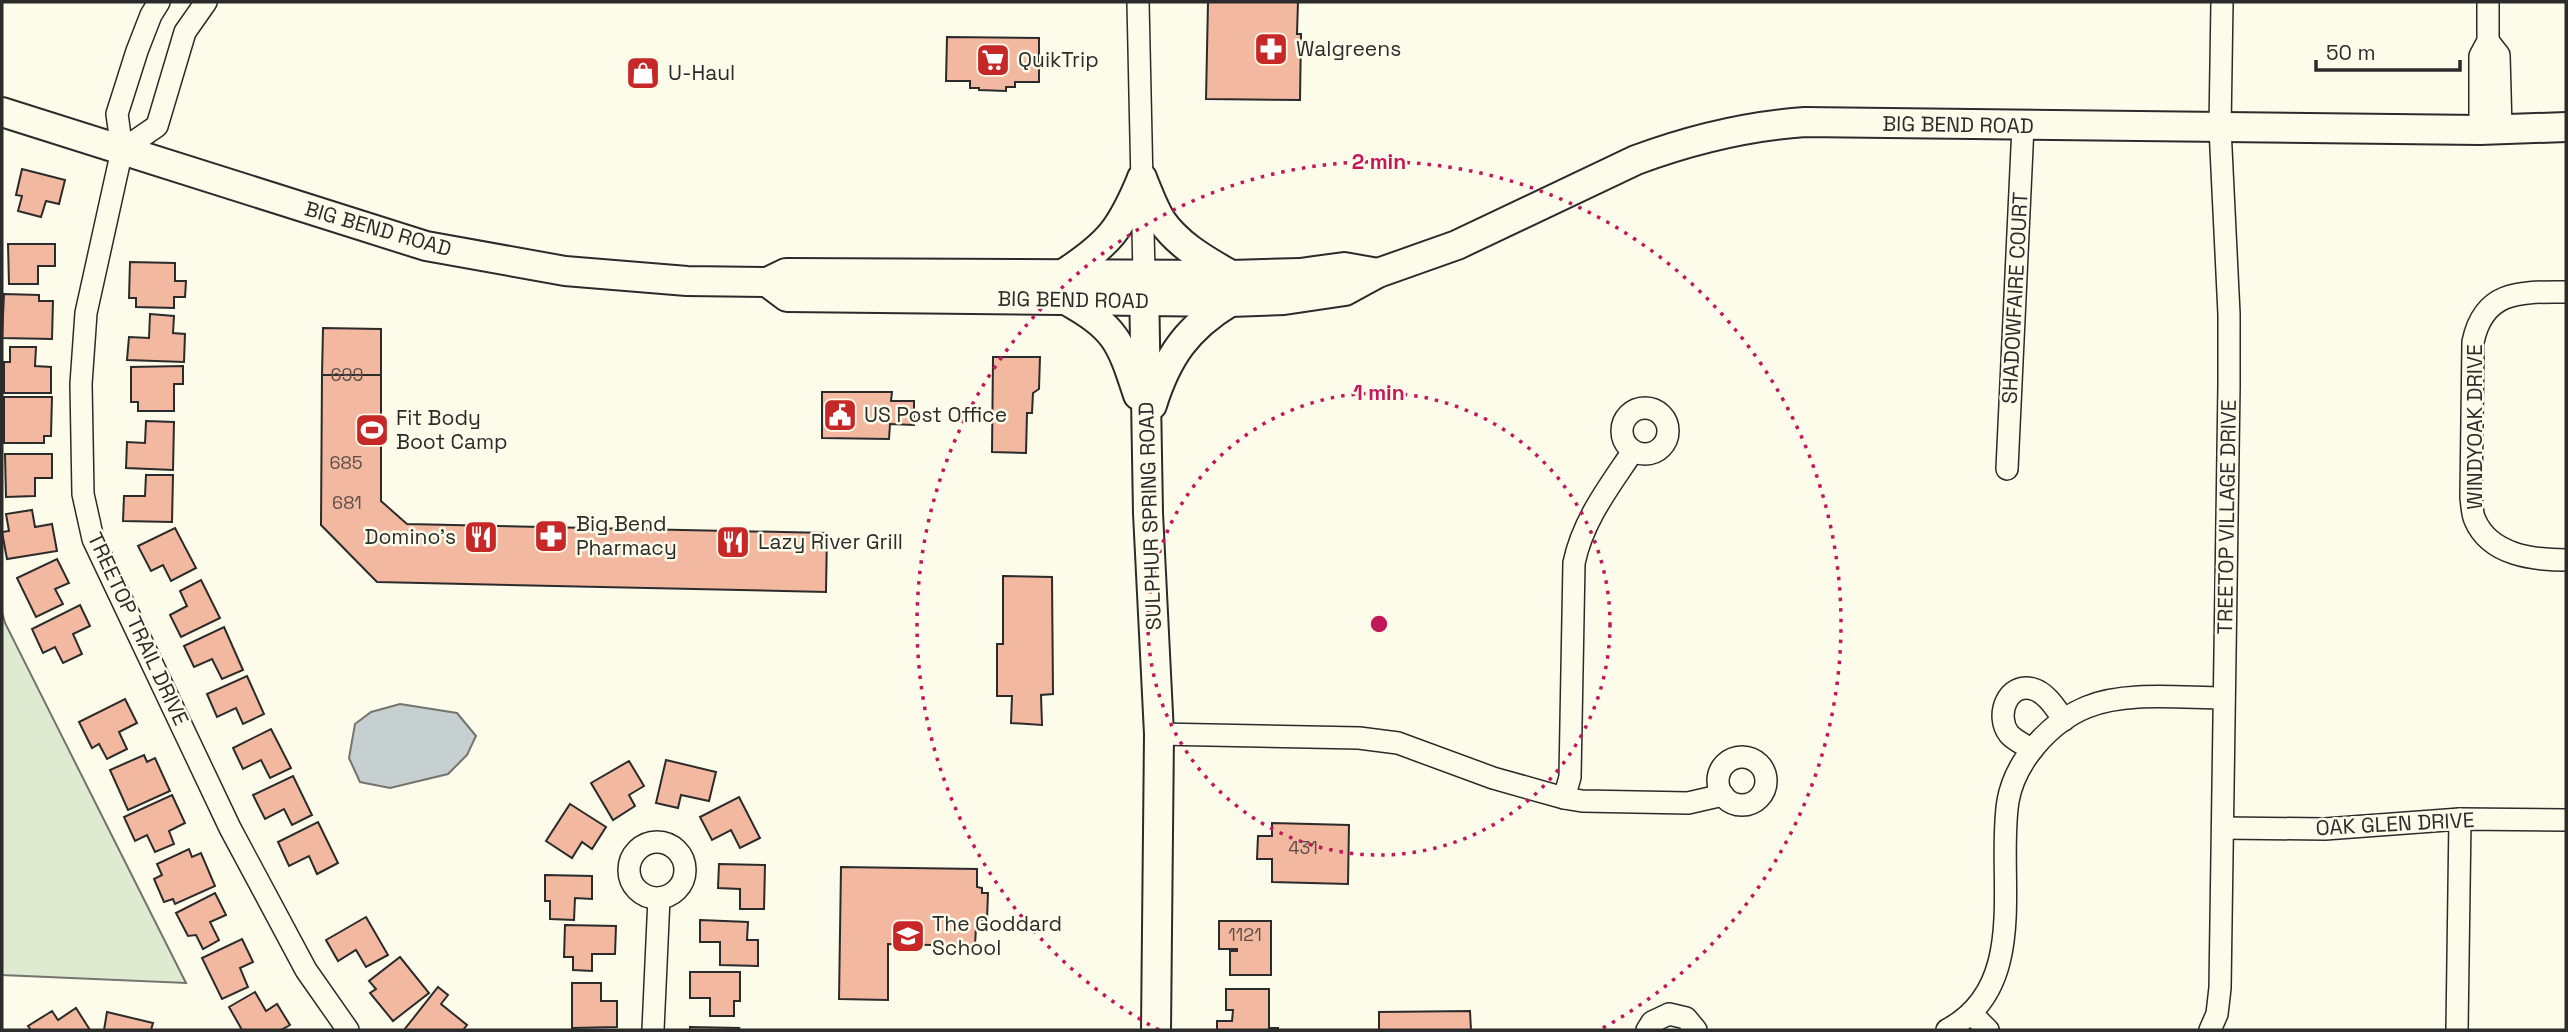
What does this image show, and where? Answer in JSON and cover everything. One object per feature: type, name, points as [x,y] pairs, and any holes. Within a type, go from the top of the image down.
[{"type":"main road","name":"BIG BEND ROAD","points":[[2,112],[426,246],[565,271],[687,281],[767,282],[786,273],[1063,287],[1231,289],[1284,300],[1345,292],[1378,273],[1457,245],[1636,160],[1738,131],[1771,125],[1805,122],[2220,128],[2566,127]]},
{"type":"main road","points":[[1142,178],[1129,209],[1106,243],[1063,287],[1108,329],[1125,355],[1147,421]]},
{"type":"main road","points":[[1142,178],[1159,218],[1171,233],[1198,255],[1231,289],[1210,314],[1187,334],[1160,379],[1147,421]]},
{"type":"main road","name":"SULPHUR SPRING ROAD","points":[[1144,288],[1148,513],[1158,734],[1156,1030]]},
{"type":"street","name":"TREETOP TRAIL DRIVE","points":[[159,2],[137,51],[117,114],[122,150],[86,313],[81,384],[83,494],[87,518],[93,539],[230,828],[306,970],[348,1030]]},
{"type":"street","points":[[122,150],[157,126],[186,32],[206,2]]},
{"type":"street","name":"SULPHUR SPRING ROAD","points":[[1138,2],[1144,288]]},
{"type":"street","name":"TREETOP VILLAGE DRIVE","points":[[2210,1030],[2217,1014],[2220,988],[2229,326],[2220,128],[2222,2]]},
{"type":"street","points":[[2488,2],[2488,41],[2480,56],[2490,129]]},
{"type":"street","name":"SHADOWFAIRE COURT","points":[[2007,469],[2023,126]]},
{"type":"street","name":"WINDYOAK DRIVE","points":[[2566,292],[2511,295],[2497,300],[2476,328],[2473,342],[2471,498],[2474,519],[2494,542],[2510,553],[2540,560],[2566,560]]},
{"type":"street","points":[[1564,798],[1570,777],[1574,563],[1578,542],[1588,519],[1633,451]]},
{"type":"street","points":[[2032,750],[2009,734],[2003,722],[2003,710],[2008,696],[2019,689],[2031,689],[2051,703],[2064,720]]},
{"type":"street","points":[[1947,1030],[1971,1013],[1987,991],[1998,966],[2006,932],[2008,800],[2015,779],[2032,750],[2064,720],[2087,707],[2120,698],[2224,698]]},
{"type":"street","points":[[1158,734],[1379,740],[1416,748],[1493,778],[1582,801],[1688,803],[1723,796]]},
{"type":"street","points":[[2457,1030],[2460,818]]},
{"type":"street","name":"OAK GLEN DRIVE","points":[[2223,828],[2325,830],[2460,818],[2566,820]]},
{"type":"street","points":[[653,1030],[659,898]]},
{"type":"street","points":[[1971,1013],[1988,1030]]},
{"type":"street","points":[[1647,1030],[1652,1022],[1669,1014],[1686,1018],[1696,1030]]},
{"type":"green space","points":[[2,612],[5,623],[186,983],[2,975]]},
{"type":"shaded area","points":[[400,704],[457,713],[476,736],[467,755],[448,774],[390,788],[360,782],[349,758],[355,724],[371,712]]},
{"type":"building","name":"Walgreens","points":[[1208,2],[1298,2],[1297,34],[1301,34],[1300,100],[1206,99]]},
{"type":"building","name":"QuikTrip","points":[[947,37],[1039,38],[1039,82],[1015,82],[1015,87],[1006,87],[1006,91],[970,88],[970,81],[946,81]]},
{"type":"building","points":[[22,169],[65,180],[59,204],[46,201],[41,217],[18,211],[22,196],[16,195]]},
{"type":"building","points":[[8,244],[55,244],[55,266],[38,266],[38,284],[9,284]]},
{"type":"building","points":[[130,262],[175,263],[175,281],[186,281],[185,297],[174,297],[174,308],[136,307],[136,298],[129,298]]},
{"type":"building","points":[[4,294],[39,295],[39,301],[53,301],[52,339],[2,338]]},
{"type":"building","points":[[150,314],[174,316],[173,333],[185,334],[184,362],[127,360],[129,337],[149,338]]},
{"type":"building","points":[[323,328],[381,329],[381,375],[322,375]]},
{"type":"building","points":[[10,347],[36,347],[35,366],[51,367],[51,393],[4,393],[4,362],[10,362]]},
{"type":"building","points":[[993,357],[1040,357],[1039,389],[1033,393],[1032,413],[1027,413],[1026,453],[992,452]]},
{"type":"building","points":[[183,366],[183,384],[174,384],[174,411],[138,411],[138,402],[131,402],[131,367]]},
{"type":"building","points":[[322,375],[381,375],[381,501],[407,524],[827,533],[826,592],[377,582],[321,525]]},
{"type":"building","points":[[822,392],[892,392],[891,401],[914,401],[914,425],[890,424],[889,439],[822,438]]},
{"type":"building","points":[[4,397],[52,397],[51,436],[44,436],[44,443],[4,443]]},
{"type":"building","points":[[146,421],[174,422],[173,470],[126,468],[127,442],[145,443]]},
{"type":"building","points":[[5,454],[52,454],[52,478],[35,478],[35,496],[6,497]]},
{"type":"building","points":[[146,475],[173,475],[172,522],[123,521],[124,496],[145,496]]},
{"type":"building","points":[[32,510],[35,527],[52,524],[57,551],[7,559],[2,532],[9,531],[6,514]]},
{"type":"building","points":[[175,528],[196,568],[171,581],[163,565],[151,571],[138,546]]},
{"type":"building","points":[[57,559],[69,583],[55,589],[63,604],[36,617],[17,578]]},
{"type":"building","points":[[1003,576],[1052,577],[1053,694],[1041,695],[1042,725],[1011,723],[1012,696],[997,696],[997,644],[1003,644]]},
{"type":"building","points":[[201,580],[220,618],[181,637],[170,615],[187,606],[180,591]]},
{"type":"building","points":[[80,605],[90,626],[73,634],[82,654],[63,663],[55,647],[43,653],[32,629]]},
{"type":"building","points":[[224,627],[243,670],[222,679],[212,659],[194,667],[184,646]]},
{"type":"building","points":[[247,676],[264,714],[243,724],[236,708],[217,717],[207,694]]},
{"type":"building","points":[[125,699],[137,723],[119,732],[127,749],[107,759],[99,744],[92,748],[79,722]]},
{"type":"building","points":[[271,729],[291,768],[270,778],[261,760],[243,769],[233,748]]},
{"type":"building","points":[[144,755],[147,762],[155,758],[170,791],[128,810],[110,770]]},
{"type":"building","points":[[666,760],[716,772],[709,801],[681,795],[678,808],[656,803]]},
{"type":"building","points":[[629,761],[644,786],[629,795],[635,806],[613,820],[591,783]]},
{"type":"building","points":[[293,776],[312,815],[292,825],[284,809],[265,819],[253,795]]},
{"type":"building","points":[[172,795],[185,823],[169,831],[174,844],[155,852],[147,835],[135,841],[124,817]]},
{"type":"building","points":[[739,797],[760,838],[740,848],[731,830],[712,840],[700,817]]},
{"type":"building","points":[[570,804],[606,827],[592,849],[582,842],[572,858],[546,841]]},
{"type":"building","points":[[318,822],[338,863],[317,874],[309,856],[289,866],[278,842]]},
{"type":"building","points":[[1272,823],[1349,825],[1348,884],[1272,882],[1272,859],[1257,859],[1258,836],[1272,836]]},
{"type":"building","points":[[189,849],[192,857],[201,853],[215,886],[175,904],[173,899],[164,902],[154,879],[162,875],[157,864]]},
{"type":"building","points":[[719,864],[765,865],[764,909],[740,909],[740,889],[718,888]]},
{"type":"building","name":"The Goddard School","points":[[841,867],[977,869],[977,887],[982,888],[982,893],[988,893],[987,920],[979,920],[975,946],[888,944],[888,1000],[839,999]]},
{"type":"building","points":[[545,875],[592,876],[592,899],[575,898],[574,920],[550,919],[550,901],[545,901]]},
{"type":"building","points":[[215,893],[226,915],[210,922],[219,940],[203,949],[196,935],[188,936],[176,913]]},
{"type":"building","points":[[366,917],[388,955],[366,967],[356,950],[338,961],[326,940]]},
{"type":"building","points":[[700,920],[748,922],[747,940],[758,940],[758,966],[720,965],[720,942],[700,942]]},
{"type":"building","points":[[1219,921],[1271,921],[1271,975],[1230,975],[1230,951],[1237,949],[1219,949]]},
{"type":"building","points":[[565,925],[616,926],[615,954],[592,954],[592,971],[573,970],[573,957],[564,957]]},
{"type":"building","points":[[242,939],[253,962],[240,968],[248,987],[222,999],[202,958]]},
{"type":"building","points":[[400,957],[429,993],[393,1021],[370,993],[376,989],[369,981]]},
{"type":"building","points":[[690,972],[740,972],[740,1001],[734,1001],[734,1016],[710,1016],[710,998],[690,998]]},
{"type":"building","points":[[572,983],[601,983],[601,1001],[617,1001],[617,1027],[572,1028]]},
{"type":"building","points":[[438,987],[448,995],[441,1004],[467,1025],[463,1030],[404,1030]]},
{"type":"building","points":[[1226,989],[1269,989],[1269,1028],[1278,1030],[1217,1030],[1217,1021],[1232,1021],[1233,1010],[1226,1010]]},
{"type":"building","points":[[255,992],[266,1011],[277,1004],[290,1025],[281,1030],[242,1030],[229,1007]]},
{"type":"building","points":[[76,1008],[90,1030],[31,1030],[28,1026],[52,1011],[58,1020]]},
{"type":"building","points":[[1470,1011],[1471,1030],[1379,1030],[1379,1012]]},
{"type":"building","points":[[107,1012],[153,1023],[151,1030],[104,1030]]},
{"type":"building","points":[[690,1027],[739,1028],[690,1030]]},
{"type":"place","name":"Walgreens","points":[[1271,49]]},
{"type":"place","name":"QuikTrip","points":[[993,60]]},
{"type":"place","name":"U-Haul","points":[[643,73]]},
{"type":"place","name":"US Post Office","points":[[840,415]]},
{"type":"place","name":"Fit Body Boot Camp","points":[[372,430]]},
{"type":"place","name":"Big Bend Pharmacy","points":[[551,536]]},
{"type":"place","name":"Domino's","points":[[481,537]]},
{"type":"place","name":"Lazy River Grill","points":[[733,542]]},
{"type":"place","name":"The Goddard School","points":[[908,936]]}]
